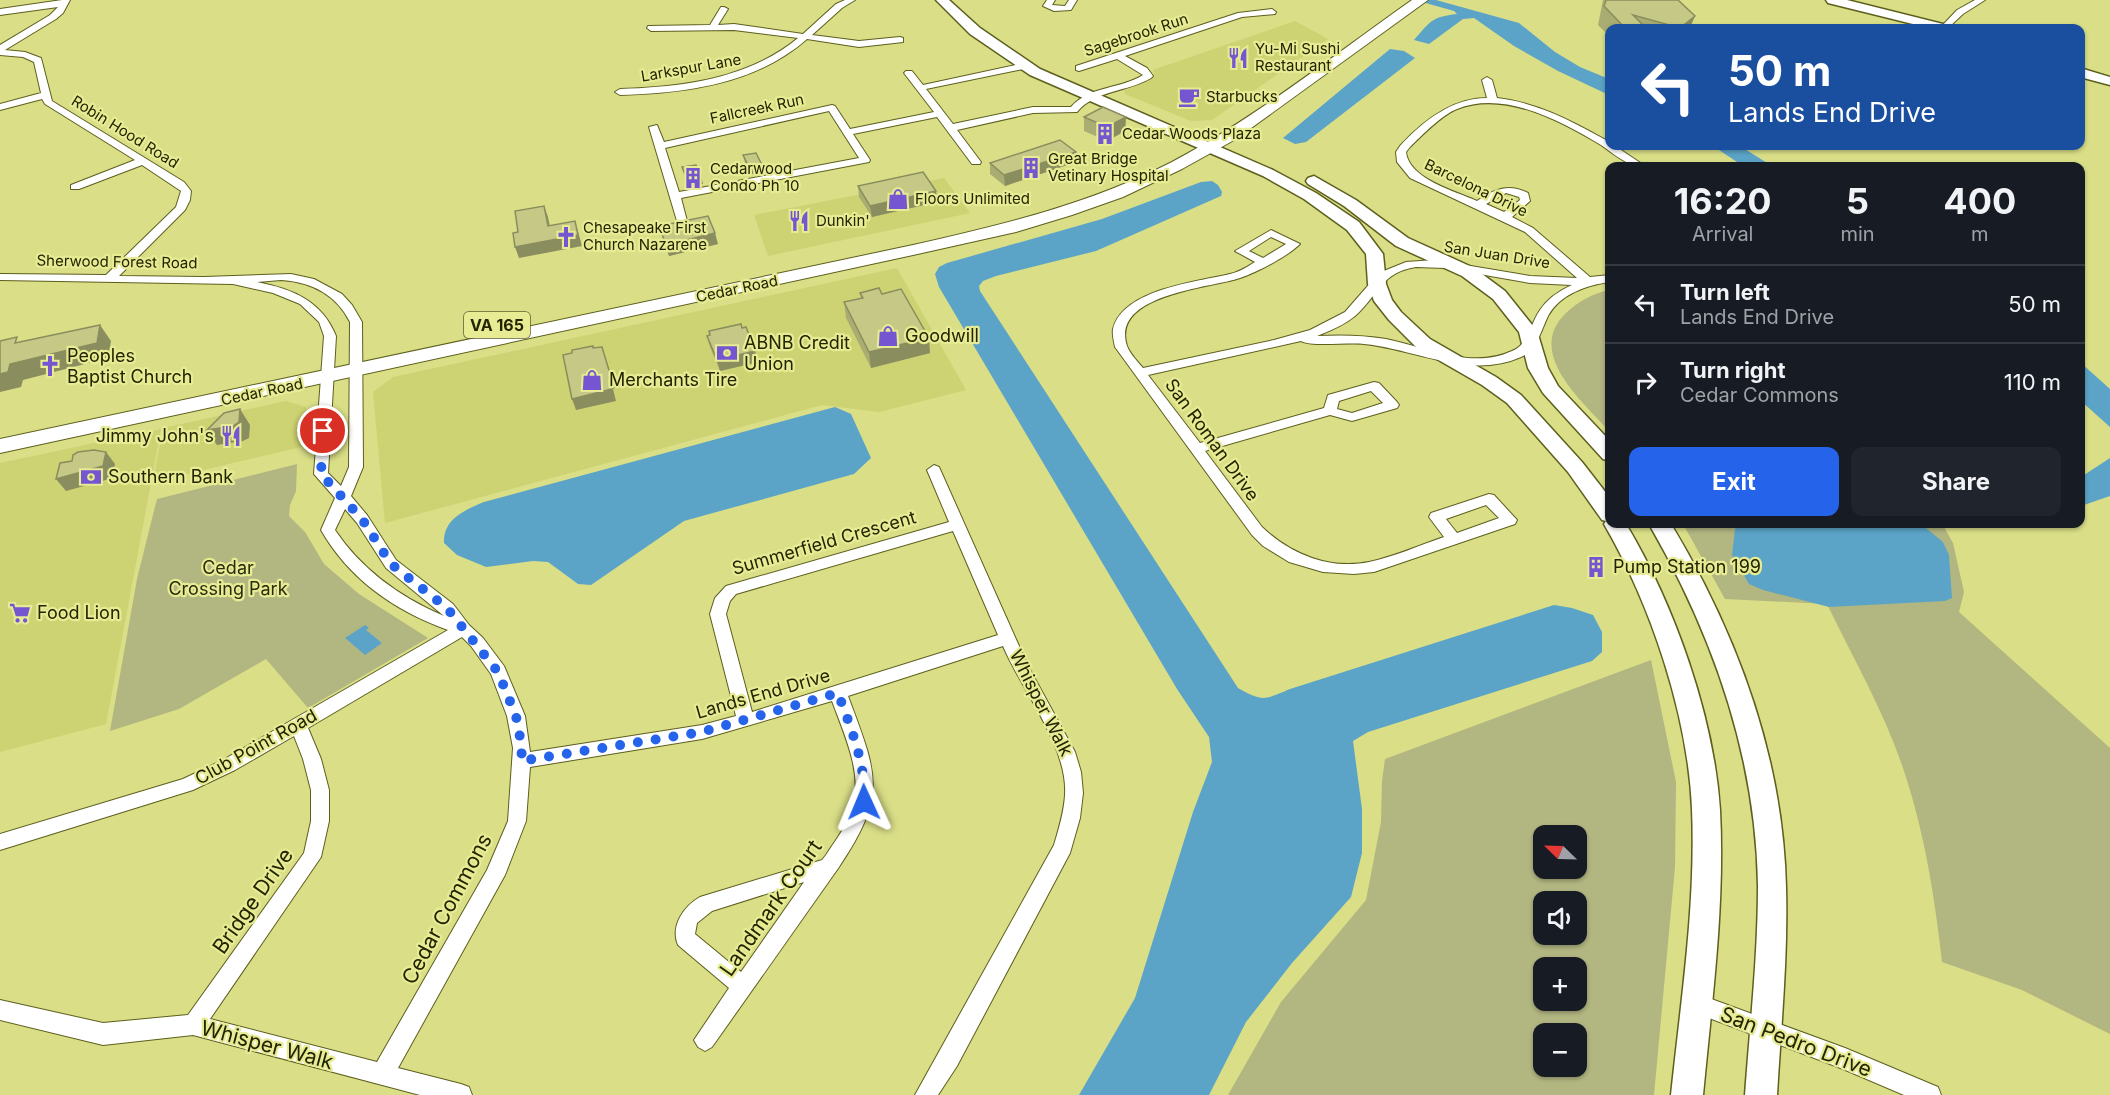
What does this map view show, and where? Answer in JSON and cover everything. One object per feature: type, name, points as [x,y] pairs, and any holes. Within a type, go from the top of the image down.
[{"type":"main road","name":"Cedar Road","points":[[0,446],[327,370],[1010,228],[1057,214],[1118,192],[1168,170],[1410,2]]},
{"type":"main road","name":"Cedar Road","points":[[0,431],[327,370]]},
{"type":"street","name":"Larkspur Lane","points":[[620,92],[668,89],[745,73],[777,59],[839,6],[851,0]]},
{"type":"street","points":[[942,0],[975,31],[1025,66],[1208,141],[1310,179],[1350,203],[1402,242],[1479,278],[1499,295],[1521,321],[1532,340],[1538,368],[1550,389],[1605,449]]},
{"type":"street","points":[[958,0],[1025,52],[1097,95]]},
{"type":"street","points":[[1051,0],[1047,6],[1059,10],[1068,8],[1074,0]]},
{"type":"street","points":[[1832,0],[1927,24]]},
{"type":"street","points":[[1947,24],[1960,12],[1982,0]]},
{"type":"street","points":[[0,12],[65,2]]},
{"type":"street","points":[[0,51],[53,17],[65,2]]},
{"type":"street","points":[[713,26],[724,9]]},
{"type":"street","name":"Sagebrook Run","points":[[1079,68],[1240,15],[1272,12]]},
{"type":"street","points":[[651,28],[713,26],[859,44],[900,40]]},
{"type":"street","name":"Robin Hood Road","points":[[0,51],[25,55],[38,60],[41,64],[48,102],[183,186],[186,191],[181,208],[110,278]]},
{"type":"street","points":[[950,128],[1033,110],[1074,110],[1077,104],[1148,76],[1144,70],[1118,55]]},
{"type":"street","points":[[920,88],[1025,66]]},
{"type":"street","points":[[909,73],[976,162]]},
{"type":"street","points":[[2085,74],[2110,81]]},
{"type":"street","points":[[1487,80],[1493,101]]},
{"type":"street","points":[[0,107],[45,95]]},
{"type":"street","name":"Barcelona Drive","points":[[1589,282],[1541,238],[1505,217],[1414,176],[1402,162],[1401,152],[1437,118],[1455,106],[1473,101],[1493,101],[1526,106],[1551,116],[1605,146]]},
{"type":"street","name":"Fallcreek Run","points":[[660,146],[832,108],[865,160],[675,196]]},
{"type":"street","points":[[848,132],[939,114]]},
{"type":"street","points":[[654,127],[682,221]]},
{"type":"street","points":[[1208,141],[1288,183],[1353,226],[1374,254],[1383,301],[1395,316],[1423,343],[1514,399],[1545,430],[1605,508]]},
{"type":"street","name":"Barcelona Drive","points":[[1612,150],[1633,162]]},
{"type":"street","points":[[75,187],[143,161]]},
{"type":"street","points":[[1478,205],[1504,189],[1516,190],[1524,195],[1525,201],[1505,217]]},
{"type":"street","name":"San Roman Drive","points":[[1263,262],[1236,276],[1155,296],[1128,311],[1118,328],[1121,347],[1265,540],[1276,549],[1306,563],[1353,570],[1369,568],[1510,520],[1489,500],[1436,517],[1454,539]]},
{"type":"street","name":"San Juan Drive","points":[[1140,374],[1283,342],[1320,330],[1351,314],[1367,296],[1377,279],[1386,272],[1406,266],[1430,262],[1520,278],[1589,282]]},
{"type":"street","name":"Sherwood Forest Road","points":[[0,277],[299,279],[336,294],[350,310],[356,322],[355,364]]},
{"type":"street","name":"San Juan Drive","points":[[1283,342],[1368,340],[1401,346],[1456,362],[1480,362],[1515,355],[1527,347],[1548,307],[1563,294],[1589,282],[1605,279]]},
{"type":"street","name":"Sherwood Forest Road","points":[[233,280],[286,294],[316,309],[327,325],[330,336],[327,370]]},
{"type":"street","name":"Cedar Commons","points":[[355,364],[356,467],[328,530],[352,564],[384,590],[441,622],[463,628]]},
{"type":"street","name":"Cedar Commons","points":[[327,370],[321,474],[362,519],[391,564],[447,608],[477,642],[503,682],[516,716],[522,748],[517,821],[495,874],[382,1075]]},
{"type":"street","points":[[1196,449],[1330,411]]},
{"type":"street","name":"Whisper Walk","points":[[926,1095],[949,1058],[1063,847],[1073,819],[1076,791],[1072,763],[1062,738],[1035,696],[1020,667],[934,470]]},
{"type":"street","name":"Summerfield Crescent","points":[[746,721],[718,614],[723,598],[731,590],[957,525]]},
{"type":"street","points":[[1617,528],[1646,581],[1676,662],[1694,722],[1702,766],[1707,815],[1707,878],[1687,1095]]},
{"type":"street","points":[[1662,528],[1692,578],[1730,664],[1746,716],[1768,824],[1772,887],[1761,1095]]},
{"type":"street","name":"Club Point Road","points":[[0,842],[187,785],[229,765],[463,628]]},
{"type":"street","name":"Lands End Drive","points":[[521,761],[666,740],[746,721],[1008,638]]},
{"type":"street","name":"Landmark Court","points":[[705,1040],[827,867],[860,815],[864,802],[861,758],[838,693]]},
{"type":"street","name":"Bridge Drive","points":[[193,1025],[312,857],[318,837],[322,803],[315,761],[298,725]]},
{"type":"street","points":[[743,987],[685,938],[688,918],[695,909],[707,903],[827,867]]},
{"type":"street","name":"San Pedro Drive","points":[[1695,1003],[1930,1095]]},
{"type":"street","name":"Whisper Walk","points":[[0,1010],[103,1034],[193,1025],[461,1095]]},
{"type":"shaded area","points":[[1295,21],[1328,39],[1212,120],[1191,121],[1125,94],[1124,91],[1155,77],[1153,70]]},
{"type":"shaded area","points":[[944,178],[970,213],[768,256],[754,215]]},
{"type":"shaded area","points":[[897,268],[966,390],[879,412],[822,405],[385,523],[373,392],[393,377]]},
{"type":"shaded area","points":[[286,401],[306,407],[305,446],[153,482],[163,428]]},
{"type":"shaded area","points":[[161,429],[106,724],[0,752],[0,463]]},
{"type":"green space","points":[[1605,291],[1605,427],[1563,377],[1555,361],[1551,345],[1554,329],[1565,314],[1597,293]]},
{"type":"green space","name":"Cedar Crossing Park","points":[[297,464],[296,491],[290,505],[289,516],[305,532],[324,564],[359,594],[428,638],[308,708],[266,659],[179,709],[110,731],[137,579],[157,499]]},
{"type":"green space","points":[[1685,528],[1945,528],[1953,543],[1964,592],[1959,612],[2110,748],[2110,1034],[2022,990],[1942,962],[1928,867],[1905,774],[1879,709],[1827,604],[1725,599]]},
{"type":"green space","points":[[1651,660],[1676,782],[1675,867],[1654,1095],[1228,1095],[1281,1002],[1366,900],[1381,822],[1385,759]]},
{"type":"water","points":[[1415,0],[1436,0],[1519,23],[1555,52],[1580,67],[1605,77],[1605,93],[1558,71],[1514,46],[1474,18],[1463,19],[1429,44],[1414,40],[1432,21],[1457,14],[1454,11]]},
{"type":"water","points":[[1390,49],[1404,51],[1415,58],[1306,142],[1295,144],[1283,138]]},
{"type":"water","points":[[1719,150],[1746,150],[1766,162],[1737,162]]},
{"type":"water","points":[[1212,181],[1218,185],[1222,192],[1221,196],[1096,251],[996,276],[983,281],[979,286],[980,291],[1238,688],[1253,696],[1269,697],[1554,605],[1593,615],[1602,632],[1602,652],[1592,661],[1368,732],[1353,741],[1362,809],[1362,853],[1351,897],[1292,963],[1246,1022],[1209,1095],[1079,1095],[1135,998],[1193,812],[1212,762],[1209,737],[1177,689],[939,287],[935,274],[939,267],[947,263],[1102,219],[1201,182]]},
{"type":"water","points":[[2085,367],[2110,389],[2110,427],[2085,405]]},
{"type":"water","points":[[835,407],[851,414],[871,458],[854,474],[684,521],[591,585],[578,584],[548,562],[533,561],[486,567],[457,555],[444,543],[447,528],[456,516],[484,502]]},
{"type":"water","points":[[2110,458],[2110,496],[2085,505],[2085,474]]},
{"type":"water","points":[[1926,528],[1943,542],[1949,555],[1952,598],[1945,601],[1829,607],[1763,590],[1749,584],[1732,555],[1735,529]]},
{"type":"water","points":[[365,625],[369,628],[366,630],[382,643],[365,655],[345,638]]},
{"type":"building","points":[[1606,0],[1678,0],[1695,16],[1685,24],[1666,24],[1633,15],[1642,24],[1621,24],[1604,6]]},
{"type":"building","points":[[1103,107],[1126,117],[1107,127],[1084,117]]},
{"type":"building","points":[[1060,140],[1076,152],[1004,175],[990,163]]},
{"type":"building","points":[[756,153],[762,165],[749,167],[743,155]]},
{"type":"building","points":[[696,165],[701,176],[687,179],[682,167]]},
{"type":"building","points":[[923,172],[936,191],[870,206],[858,186]]},
{"type":"building","points":[[544,206],[548,226],[575,221],[578,235],[515,247],[513,233],[518,232],[515,211]]},
{"type":"building","points":[[708,216],[715,233],[666,245],[659,226]]},
{"type":"building","points":[[879,288],[882,294],[901,289],[929,338],[869,352],[844,302],[863,298],[860,293]]},
{"type":"building","points":[[741,324],[742,328],[746,327],[755,351],[717,360],[707,336],[710,335],[709,331]]},
{"type":"building","points":[[100,325],[97,343],[10,364],[8,372],[0,374],[0,341],[17,337],[15,343]]},
{"type":"building","name":"Merchants Tire","points":[[593,346],[593,348],[602,347],[611,377],[609,377],[612,389],[572,399],[563,355],[572,353],[572,350]]},
{"type":"building","points":[[240,409],[239,422],[233,426],[207,430],[224,413]]},
{"type":"building","points":[[94,450],[106,452],[103,466],[56,479],[60,463],[72,461],[73,455],[78,452]]},
{"type":"place","name":"Yu-Mi Sushi Restaurant","points":[[1238,58]]},
{"type":"place","name":"Starbucks","points":[[1189,97]]},
{"type":"place","name":"Cedar Woods Plaza","points":[[1105,134]]},
{"type":"place","name":"Great Bridge Vetinary Hospital","points":[[1031,168]]},
{"type":"place","name":"Cedarwood Condo Ph 10","points":[[693,178]]},
{"type":"place","name":"Floors Unlimited","points":[[898,199]]},
{"type":"place","name":"Dunkin'","points":[[799,221]]},
{"type":"place","name":"Chesapeake First Church Nazarene","points":[[566,237]]},
{"type":"place","name":"Goodwill","points":[[888,336]]},
{"type":"place","name":"ABNB Credit Union","points":[[727,353]]},
{"type":"place","name":"Peoples Baptist Church","points":[[50,366]]},
{"type":"place","name":"Merchants Tire","points":[[592,380]]},
{"type":"place","name":"Jimmy John's","points":[[231,436]]},
{"type":"place","name":"Southern Bank","points":[[91,477]]},
{"type":"place","name":"Pump Station 199","points":[[1596,567]]},
{"type":"place","name":"Food Lion","points":[[20,613]]},
{"type":"route","points":[[323,431],[321,474],[362,519],[391,564],[447,608],[477,642],[498,672],[516,716],[522,748],[521,761],[666,740],[746,721],[838,693],[861,758],[865,786],[864,802]]}]
